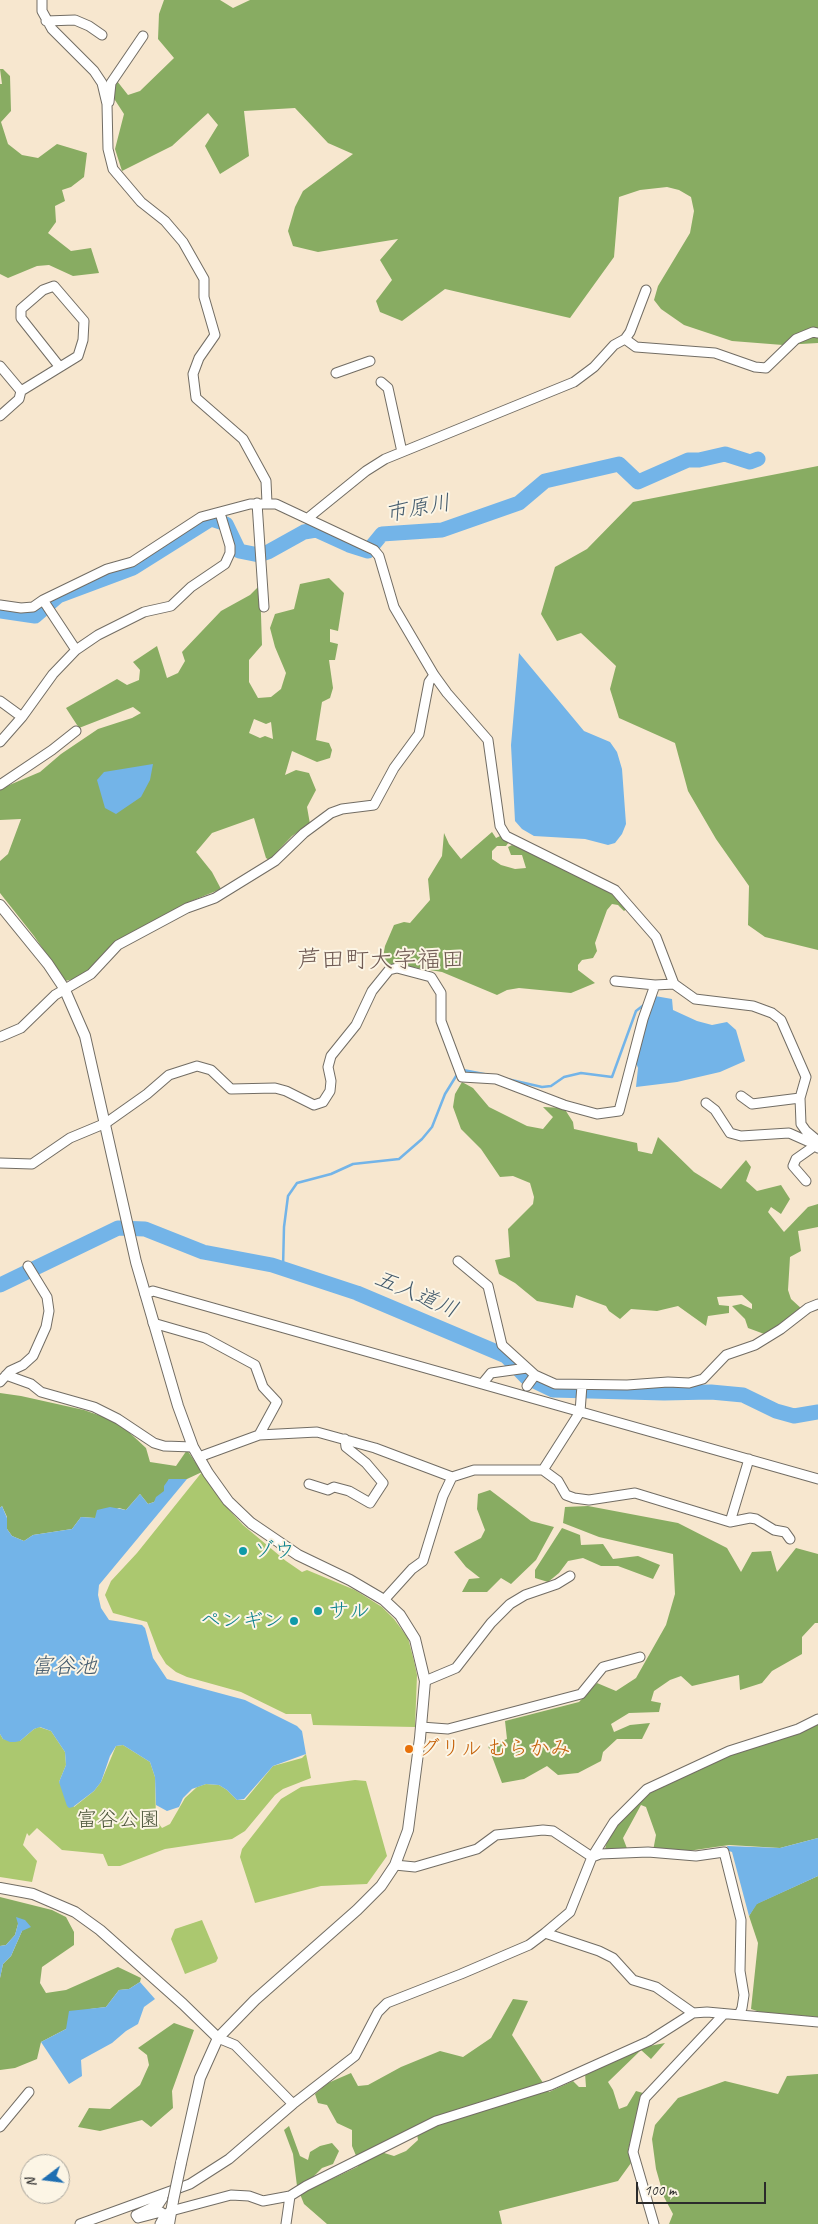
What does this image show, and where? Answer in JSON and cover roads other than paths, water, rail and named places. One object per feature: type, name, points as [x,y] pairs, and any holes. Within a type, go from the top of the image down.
[{"type":"street","points":[[42,0],[42,11],[46,21],[94,71],[102,83],[107,104],[108,149],[113,169],[141,202],[165,221],[183,242],[204,279],[204,297],[215,336],[199,358],[193,374],[196,398],[243,439],[266,481],[262,503],[264,607]]},
{"type":"street","points":[[46,21],[75,20],[90,26],[102,35]]},
{"type":"street","points":[[107,104],[110,101],[111,82],[143,36]]},
{"type":"street","points":[[0,416],[19,399],[21,391],[78,356],[83,340],[84,321],[54,286],[43,290],[21,309],[21,318],[59,366]]},
{"type":"street","points":[[308,518],[366,471],[385,459],[574,382],[594,367],[614,345],[625,339],[630,332],[646,290]]},
{"type":"street","points":[[625,339],[636,347],[715,353],[766,368],[796,339],[813,332],[818,333]]},
{"type":"street","points":[[336,373],[370,361]]},
{"type":"street","points":[[0,366],[21,391]]},
{"type":"street","points":[[381,382],[388,388],[402,452]]},
{"type":"street","points":[[0,605],[21,608],[33,607],[43,600],[107,569],[132,562],[201,517],[262,503],[276,504],[374,550],[379,556],[394,607],[434,676],[488,740],[498,817],[500,826],[506,836],[615,890],[656,937],[674,984],[695,999],[752,1006],[772,1013],[781,1020],[806,1076],[800,1098],[801,1124],[817,1144]]},
{"type":"street","points":[[0,742],[22,717],[53,674],[76,650],[98,635],[144,612],[171,606],[190,587],[225,564],[230,553],[230,546],[220,513]]},
{"type":"street","points":[[43,600],[76,650]]},
{"type":"street","points":[[0,1037],[21,1028],[64,988],[82,981],[91,974],[118,945],[187,908],[215,898],[275,861],[304,833],[331,813],[342,808],[374,805],[394,768],[419,734],[429,682],[434,676]]},
{"type":"street","points":[[0,701],[22,717]]},
{"type":"street","points":[[0,785],[52,750],[76,731]]},
{"type":"street","points":[[0,905],[48,964],[64,988],[85,1036],[106,1123],[126,1220],[145,1294],[178,1406],[193,1447],[228,1501],[252,1523],[296,1554],[350,1580],[384,1600],[400,1615],[416,1639],[425,1680],[408,1830],[395,1865],[381,1886],[357,1910],[255,2000],[218,2038],[200,2078],[170,2213],[160,2224]]},
{"type":"street","points":[[0,1163],[32,1164],[70,1138],[106,1123],[147,1094],[169,1075],[197,1066],[211,1070],[230,1088],[275,1088],[286,1091],[314,1105],[323,1102],[330,1091],[331,1080],[328,1067],[332,1056],[356,1025],[372,991],[389,970],[397,968],[431,977],[441,993],[442,1021],[462,1077],[496,1079],[564,1105],[598,1114],[619,1111],[642,1019],[655,985]]},
{"type":"street","points":[[615,981],[655,985],[674,984]]},
{"type":"street","points":[[740,1096],[752,1104],[800,1098]]},
{"type":"street","points":[[706,1103],[715,1110],[730,1133],[741,1136],[789,1133],[817,1144]]},
{"type":"street","points":[[806,1180],[792,1166],[796,1159],[817,1144]]},
{"type":"street","points":[[458,1261],[488,1286],[502,1345],[535,1375],[555,1384],[689,1383],[703,1379],[726,1355],[755,1345],[781,1329],[808,1308],[818,1304]]},
{"type":"street","points":[[3,1378],[33,1356],[46,1327],[49,1312],[47,1297],[28,1266]]},
{"type":"street","points":[[145,1294],[153,1291],[818,1478]]},
{"type":"street","points":[[153,1323],[204,1338],[255,1365],[263,1387],[277,1402],[259,1435]]},
{"type":"street","points":[[482,1384],[491,1373],[512,1372],[527,1368]]},
{"type":"street","points":[[527,1386],[535,1375]]},
{"type":"street","points":[[3,1378],[31,1384],[41,1392],[94,1407],[118,1419],[154,1443],[164,1446],[193,1447]]},
{"type":"street","points":[[543,1470],[580,1412],[582,1385]]},
{"type":"street","points":[[199,1457],[259,1435],[318,1432],[375,1448],[452,1477],[474,1470],[543,1470],[558,1481],[566,1495],[574,1498],[589,1500],[635,1493],[730,1522],[750,1518],[756,1519],[774,1530],[785,1532],[790,1539]]},
{"type":"street","points":[[309,1484],[328,1490],[334,1487],[349,1491],[370,1503],[384,1484],[366,1463],[346,1447],[345,1439]]},
{"type":"street","points":[[730,1522],[749,1459]]},
{"type":"street","points":[[384,1600],[412,1569],[423,1561],[443,1496],[452,1477]]},
{"type":"street","points":[[425,1680],[456,1668],[491,1623],[510,1604],[525,1595],[557,1584],[570,1576]]},
{"type":"street","points":[[421,1727],[448,1729],[581,1694],[603,1667],[640,1657]]},
{"type":"street","points":[[80,2224],[125,2206],[163,2195],[190,2184],[229,2159],[293,2104],[355,2056],[378,2012],[387,2003],[529,1945],[545,1933],[570,1912],[592,1857],[614,1822],[647,1789],[729,1751],[798,1729],[818,1719]]},
{"type":"street","points":[[395,1865],[415,1867],[477,1848],[496,1834],[543,1830],[553,1831],[592,1857]]},
{"type":"street","points":[[592,1857],[600,1854],[648,1852],[696,1856],[724,1852],[741,1920],[740,1971],[744,1995],[739,2015]]},
{"type":"street","points":[[0,1888],[33,1894],[83,1918],[100,1930],[218,2038],[235,2045],[293,2104]]},
{"type":"street","points":[[545,1933],[599,1951],[613,1958],[633,1980],[656,1987],[693,2013]]},
{"type":"street","points":[[163,2195],[159,2204],[136,2215],[138,2218],[161,2212],[170,2213],[231,2195],[249,2196],[263,2201],[290,2196],[306,2186],[436,2121],[551,2085],[649,2041],[693,2013],[707,2012],[818,2022]]},
{"type":"street","points":[[654,2224],[633,2152],[645,2098],[724,2014]]},
{"type":"street","points":[[0,2127],[29,2092]]},
{"type":"street","points":[[286,2224],[290,2196]]},
{"type":"water","points":[[519,653],[584,731],[610,742],[617,752],[622,769],[626,824],[622,834],[615,843],[608,845],[585,839],[534,836],[522,829],[515,821],[511,745]]},
{"type":"water","points":[[153,764],[150,780],[141,797],[116,814],[105,808],[97,780],[104,772]]},
{"type":"water","points":[[655,996],[672,999],[673,1010],[697,1021],[712,1025],[727,1022],[736,1030],[745,1061],[720,1072],[677,1082],[636,1087],[638,1068],[635,1060]]},
{"type":"water","name":"富谷池","points":[[169,1479],[187,1479],[99,1585],[98,1595],[101,1608],[109,1620],[142,1625],[145,1628],[153,1658],[167,1679],[245,1700],[297,1726],[302,1731],[306,1754],[273,1766],[244,1799],[237,1800],[219,1785],[206,1784],[192,1789],[183,1798],[179,1807],[167,1811],[156,1805],[155,1777],[150,1762],[123,1745],[116,1746],[110,1756],[101,1782],[94,1791],[69,1808],[59,1782],[66,1765],[65,1752],[51,1731],[40,1727],[34,1729],[20,1741],[15,1742],[3,1739],[0,1734],[0,1508],[2,1506],[7,1518],[7,1529],[12,1536],[24,1541],[33,1535],[72,1529],[81,1517],[95,1518],[97,1510],[110,1507],[126,1510],[140,1494],[148,1504],[154,1502],[156,1497],[164,1491],[164,1486]]},
{"type":"water","points":[[818,1838],[818,1876],[757,1904],[749,1916],[732,1852],[729,1851],[727,1846],[780,1848]]},
{"type":"water","points":[[16,1917],[25,1920],[31,1927],[22,1931],[11,1956],[3,1964],[0,1978],[0,1946],[6,1945],[15,1935],[18,1924]]},
{"type":"water","points":[[140,1982],[155,1999],[144,2007],[138,2024],[112,2043],[81,2060],[82,2076],[69,2084],[41,2042],[66,2029],[69,2011],[106,2007],[119,1990],[129,1989]]},
{"type":"waterway","name":"市原川","points":[[0,611],[35,616],[58,596],[133,568],[211,519],[226,524],[239,551],[259,555],[304,532],[316,530],[349,545],[368,551],[382,534],[442,530],[519,503],[545,481],[619,464],[638,482],[688,460],[699,460],[725,454],[750,462],[758,459]]},
{"type":"waterway","points":[[507,1079],[542,1087],[551,1086],[564,1077],[581,1073],[612,1077],[636,1011],[645,1004]]},
{"type":"waterway","points":[[463,1070],[489,1075]]},
{"type":"waterway","points":[[283,1268],[284,1227],[288,1196],[297,1183],[331,1174],[353,1164],[399,1159],[422,1139],[432,1127],[445,1094],[458,1073]]},
{"type":"waterway","name":"五入道川","points":[[0,1285],[118,1228],[145,1229],[203,1252],[272,1265],[357,1293],[506,1356],[526,1377],[553,1390],[664,1393],[711,1392],[743,1395],[776,1411],[794,1416],[818,1412]]},
{"type":"place","name":"ゾウ","points":[[243,1551]]},
{"type":"place","name":"サル","points":[[318,1611]]},
{"type":"place","name":"ペンギン","points":[[294,1621]]},
{"type":"place","name":"グリル むらかみ","points":[[409,1749]]},
{"type":"district","name":"芦田町大字福田","points":[[381,961]]},
{"type":"park label","name":"富谷公園","points":[[118,1820]]}]
